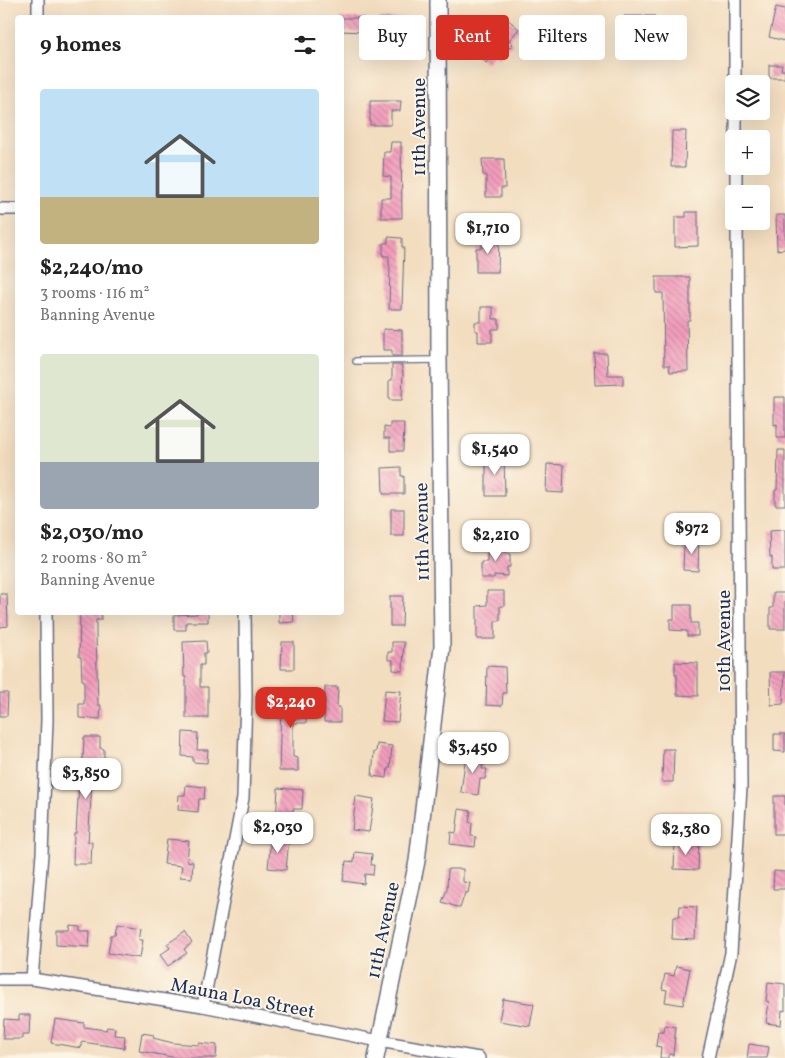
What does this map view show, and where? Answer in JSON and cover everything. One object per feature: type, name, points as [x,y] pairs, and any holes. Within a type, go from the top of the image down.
[{"type":"main road","name":"11th Avenue","points":[[376,1058],[417,861],[442,647],[438,0]]},
{"type":"street","points":[[38,0],[38,15]]},
{"type":"street","points":[[735,0],[736,75]]},
{"type":"street","points":[[0,209],[15,209]]},
{"type":"street","name":"10th Avenue","points":[[708,1058],[731,953],[741,787],[737,230]]},
{"type":"street","points":[[32,979],[42,854],[47,720],[46,615]]},
{"type":"street","points":[[203,1006],[243,798],[246,696],[245,615]]},
{"type":"street","name":"Mauna Loa Street","points":[[0,979],[32,979],[203,1006],[379,1041],[479,1058]]},
{"type":"lane","points":[[356,361],[439,360]]},
{"type":"building","points":[[776,7],[785,9],[785,41],[769,37]]},
{"type":"building","points":[[344,18],[359,18],[359,32],[344,31]]},
{"type":"building","points":[[509,20],[519,29],[509,40]]},
{"type":"building","points":[[509,40],[513,44],[509,48]]},
{"type":"building","points":[[769,65],[782,65],[781,70],[785,70],[785,78],[770,78]]},
{"type":"building","points":[[370,101],[401,101],[400,111],[391,111],[391,125],[370,125]]},
{"type":"building","points":[[672,131],[686,131],[685,167],[671,167]]},
{"type":"building","points":[[391,142],[401,142],[402,218],[381,218],[381,198],[391,198],[391,177],[383,176],[384,152],[390,152]]},
{"type":"building","points":[[482,159],[504,159],[505,188],[501,188],[501,197],[486,197],[486,175],[483,175]]},
{"type":"building","points":[[686,212],[698,212],[698,246],[675,247],[675,217],[686,217]]},
{"type":"building","points":[[776,215],[785,215],[785,249],[777,250]]},
{"type":"building","points":[[482,236],[499,237],[498,272],[476,272],[476,248],[482,248]]},
{"type":"building","points":[[388,237],[402,238],[402,247],[404,247],[402,309],[389,309],[389,256],[383,256],[383,243],[388,243]]},
{"type":"building","points":[[656,277],[690,277],[690,320],[687,320],[688,371],[670,372],[669,365],[664,365],[663,293],[656,293]]},
{"type":"building","points":[[481,307],[493,307],[493,319],[499,319],[499,329],[492,329],[492,342],[478,342],[478,331],[475,331],[475,322],[481,322]]},
{"type":"building","points":[[383,329],[402,330],[402,356],[392,356],[392,350],[383,350]]},
{"type":"building","points":[[594,353],[607,353],[608,375],[623,375],[623,384],[595,385]]},
{"type":"building","points":[[392,365],[402,365],[402,400],[389,400],[389,380],[392,380]]},
{"type":"building","points":[[774,397],[785,397],[785,438],[777,438],[777,424],[774,425]]},
{"type":"building","points":[[390,423],[404,423],[403,451],[390,451],[390,438],[384,438],[384,427],[390,428]]},
{"type":"building","points":[[778,450],[785,450],[785,505],[775,505]]},
{"type":"building","points":[[504,456],[505,496],[486,496],[486,457]]},
{"type":"building","points":[[547,464],[564,465],[563,493],[546,492]]},
{"type":"building","points":[[401,467],[401,476],[404,476],[404,494],[383,494],[382,468]]},
{"type":"building","points":[[391,509],[404,509],[404,536],[391,536]]},
{"type":"building","points":[[785,530],[785,570],[772,570],[769,531]]},
{"type":"building","points":[[688,538],[699,538],[698,571],[683,570],[684,547],[688,547]]},
{"type":"building","points":[[491,543],[506,543],[506,554],[510,554],[510,567],[507,567],[507,576],[494,575],[494,578],[481,578],[481,562],[487,562],[487,553],[491,553]]},
{"type":"building","points":[[487,591],[504,591],[504,606],[500,606],[500,621],[495,621],[495,639],[477,639],[477,606],[487,605]]},
{"type":"building","points":[[773,593],[785,593],[785,629],[770,629],[770,608],[773,608]]},
{"type":"building","points":[[0,594],[7,594],[8,626],[0,627]]},
{"type":"building","points":[[390,596],[403,596],[402,626],[390,626]]},
{"type":"building","points":[[674,605],[691,605],[691,623],[698,623],[698,636],[687,636],[687,631],[670,630],[670,619],[674,619]]},
{"type":"building","points":[[80,615],[101,615],[101,620],[96,620],[98,705],[101,705],[100,719],[79,718],[79,704],[84,704],[84,680],[82,680],[81,657],[79,657]]},
{"type":"building","points":[[174,615],[208,615],[208,622],[186,622],[186,630],[174,630]]},
{"type":"building","points":[[279,615],[293,615],[294,622],[279,623]]},
{"type":"building","points":[[206,641],[207,653],[204,653],[204,665],[200,665],[200,687],[208,687],[208,718],[186,718],[186,677],[184,677],[183,642]]},
{"type":"building","points":[[282,642],[294,642],[294,669],[281,669]]},
{"type":"building","points":[[392,642],[404,642],[403,671],[393,670],[393,660],[388,660],[388,652],[392,652]]},
{"type":"building","points":[[675,662],[698,663],[698,696],[677,695]]},
{"type":"building","points":[[487,666],[505,667],[506,693],[503,693],[502,706],[486,705]]},
{"type":"building","points":[[770,672],[785,672],[783,704],[771,705]]},
{"type":"building","points":[[325,687],[338,687],[337,707],[340,707],[340,722],[324,722]]},
{"type":"building","points":[[385,690],[401,691],[398,722],[382,721]]},
{"type":"building","points":[[0,693],[8,693],[7,716],[0,716]]},
{"type":"building","points":[[284,694],[307,694],[306,723],[293,723],[293,757],[298,758],[298,771],[279,771],[281,705],[284,705]]},
{"type":"building","points":[[183,732],[198,733],[197,750],[208,750],[207,763],[193,762],[193,757],[182,756]]},
{"type":"building","points":[[774,734],[785,734],[785,752],[774,751]]},
{"type":"building","points":[[84,737],[100,737],[100,748],[104,749],[104,759],[99,759],[98,771],[93,771],[88,842],[92,842],[91,864],[73,864],[79,782],[82,782]]},
{"type":"building","points":[[377,744],[392,746],[387,778],[372,776],[374,752],[376,752]]},
{"type":"building","points":[[663,749],[674,749],[673,782],[662,782]]},
{"type":"building","points":[[466,754],[484,757],[482,769],[487,769],[485,779],[480,779],[478,795],[461,792]]},
{"type":"building","points":[[186,785],[205,787],[204,799],[199,799],[198,812],[178,810],[179,795],[185,795]]},
{"type":"building","points":[[278,788],[303,790],[302,809],[293,809],[293,821],[276,820]]},
{"type":"building","points":[[356,796],[374,799],[369,832],[352,830]]},
{"type":"building","points":[[774,796],[785,796],[785,834],[774,834]]},
{"type":"building","points":[[459,809],[471,811],[469,822],[472,823],[471,836],[476,837],[475,847],[450,844],[451,832],[456,833]]},
{"type":"building","points":[[271,837],[289,839],[286,870],[268,868]]},
{"type":"building","points":[[167,839],[189,841],[187,861],[193,862],[192,878],[180,877],[182,866],[164,864]]},
{"type":"building","points":[[675,841],[699,842],[698,870],[674,869]]},
{"type":"building","points":[[355,852],[372,854],[371,865],[374,865],[373,875],[365,874],[364,884],[343,881],[346,861],[354,862]]},
{"type":"building","points":[[448,869],[463,869],[463,882],[470,883],[468,893],[465,893],[460,908],[442,902],[447,889]]},
{"type":"building","points":[[774,871],[785,872],[785,889],[773,889]]},
{"type":"building","points":[[680,906],[697,907],[695,940],[672,939],[673,917],[679,917]]},
{"type":"building","points":[[117,924],[141,928],[139,940],[143,940],[140,958],[108,953],[111,935],[115,935]]},
{"type":"building","points":[[70,925],[80,926],[80,931],[90,931],[89,947],[56,945],[56,930],[69,930]]},
{"type":"building","points":[[185,932],[192,943],[184,949],[187,953],[168,966],[160,955],[170,948],[167,944]]},
{"type":"building","points":[[676,966],[690,969],[683,1005],[665,1002],[667,990],[662,989],[665,974],[674,976]]},
{"type":"building","points":[[768,982],[785,984],[785,1011],[782,1010],[781,1025],[766,1023],[769,1002],[766,1001]]},
{"type":"building","points":[[503,999],[534,1004],[530,1026],[499,1021]]},
{"type":"building","points":[[19,1015],[30,1015],[29,1035],[22,1035],[22,1039],[3,1039],[4,1019],[19,1020]]},
{"type":"building","points":[[55,1019],[84,1023],[84,1027],[106,1030],[107,1027],[115,1028],[114,1035],[125,1036],[124,1048],[82,1042],[81,1048],[51,1043]]},
{"type":"building","points":[[665,1025],[676,1027],[673,1055],[669,1054],[669,1058],[660,1058],[661,1047],[656,1046],[658,1032],[664,1032]]},
{"type":"building","points":[[142,1033],[154,1035],[153,1038],[173,1043],[217,1045],[216,1058],[178,1058],[139,1051]]},
{"type":"building","points":[[749,1044],[769,1047],[767,1058],[747,1058]]}]
